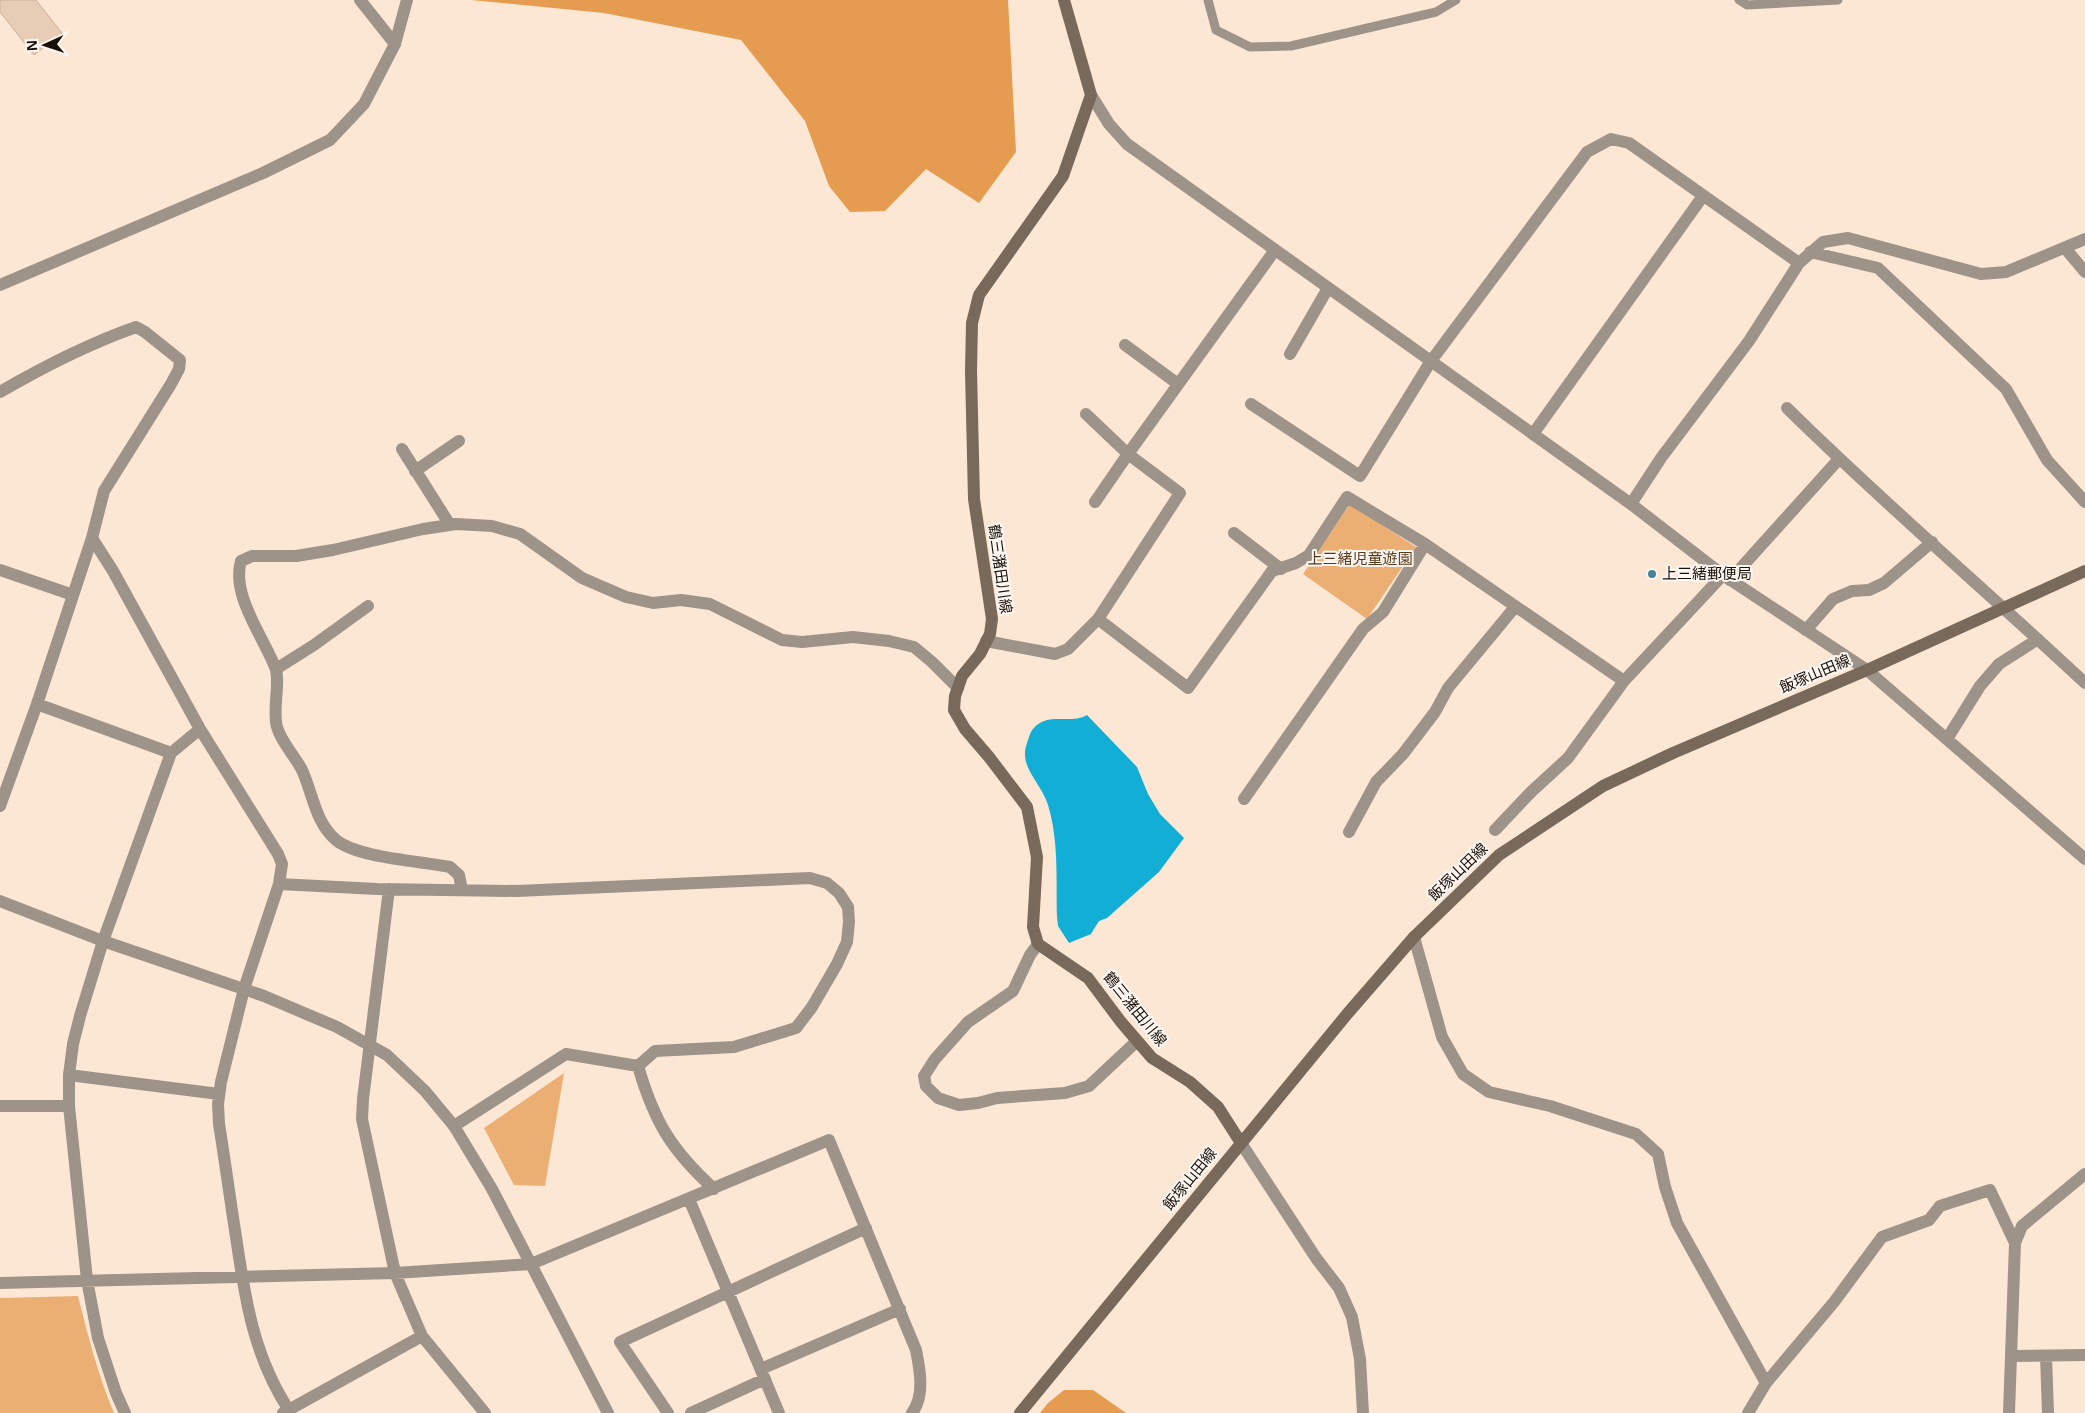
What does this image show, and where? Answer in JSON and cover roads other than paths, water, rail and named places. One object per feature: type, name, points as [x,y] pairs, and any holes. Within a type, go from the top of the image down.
[{"type":"main road","points":[[1064,0],[1091,95]]},
{"type":"main road","name":"鶴三潴田川線","points":[[1091,95],[1063,176],[979,295],[972,323],[971,371],[974,499],[992,619],[990,634],[980,654],[962,676],[954,710],[965,729],[1027,807],[1037,856],[1033,927],[1038,944],[1088,978],[1121,1022],[1152,1058],[1190,1082],[1218,1107],[1241,1143]]},
{"type":"main road","name":"飯塚山田線","points":[[1020,1413],[1241,1143],[1414,937],[1499,855],[1604,786],[1673,753],[1867,670],[2085,571]]},
{"type":"street","points":[[360,0],[395,44]]},
{"type":"street","points":[[0,285],[263,173],[330,140],[364,104],[395,44],[407,0]]},
{"type":"street","points":[[1091,95],[1109,124],[1127,144],[1631,504],[1726,578],[1867,670],[2085,859]]},
{"type":"street","points":[[1251,404],[1360,476],[1431,361],[1587,152],[1611,140],[1629,143],[1799,263]]},
{"type":"street","points":[[1533,434],[1703,196]]},
{"type":"street","points":[[1631,504],[1661,458],[1750,341],[1799,263],[1823,242],[1848,238],[1981,274],[2006,272],[2085,239]]},
{"type":"street","points":[[2066,248],[2085,272]]},
{"type":"street","points":[[1095,502],[1275,250]]},
{"type":"street","points":[[1810,252],[1878,268],[2006,389],[2047,460],[2085,502]]},
{"type":"street","points":[[1290,354],[1328,288]]},
{"type":"street","points":[[0,392],[92,345],[136,327],[180,360],[179,369],[172,384],[104,491],[92,538],[37,704],[5,776],[0,806]]},
{"type":"street","points":[[1125,345],[1178,384]]},
{"type":"street","points":[[1787,408],[1839,459],[2004,607],[2085,683]]},
{"type":"street","points":[[986,642],[1055,654],[1068,649],[1098,619],[1180,493],[1128,454],[1086,414]]},
{"type":"street","points":[[415,471],[458,441]]},
{"type":"street","points":[[402,449],[450,525]]},
{"type":"street","points":[[1495,830],[1568,758],[1624,682],[1839,459]]},
{"type":"street","points":[[1098,619],[1188,688],[1272,571],[1296,563],[1309,555],[1347,497],[1425,544],[1624,682]]},
{"type":"street","points":[[462,890],[459,875],[450,867],[358,851],[338,842],[324,828],[302,770],[277,728],[276,669],[255,629],[241,589],[238,572],[241,561],[252,556],[296,556],[324,552],[423,529],[450,525],[492,526],[520,534],[582,578],[626,597],[652,604],[681,600],[710,604],[782,640],[802,642],[853,637],[890,641],[914,647],[958,688]]},
{"type":"street","points":[[1234,533],[1281,569]]},
{"type":"street","points":[[92,538],[127,596],[200,728],[278,854],[282,864],[279,884],[244,989],[221,1082],[220,1094],[219,1124],[242,1277],[249,1316],[261,1353],[288,1412],[422,1336]]},
{"type":"street","points":[[1806,630],[1833,599],[1852,591],[1869,590],[1884,583],[1932,542]]},
{"type":"street","points":[[1244,799],[1363,629],[1383,612],[1425,544]]},
{"type":"street","points":[[0,570],[73,595]]},
{"type":"street","points":[[276,669],[314,645],[368,606]]},
{"type":"street","points":[[1349,832],[1376,782],[1403,754],[1435,712],[1448,688],[1516,606]]},
{"type":"street","points":[[1947,739],[1980,686],[1999,664],[2038,639]]},
{"type":"street","points":[[37,704],[171,753]]},
{"type":"street","points":[[125,1413],[116,1393],[98,1338],[87,1280],[69,1106],[69,1075],[73,1044],[80,1016],[103,941],[171,753],[200,728]]},
{"type":"street","points":[[279,884],[390,889],[517,891],[810,878],[827,883],[839,893],[848,907],[846,942],[829,980],[796,1028],[734,1047],[655,1051],[638,1066]]},
{"type":"street","points":[[390,889],[362,1119],[395,1273],[422,1336],[485,1413]]},
{"type":"street","points":[[0,900],[103,941],[244,989],[337,1027],[387,1055],[425,1091],[454,1126],[492,1189],[608,1413]]},
{"type":"street","points":[[1414,937],[1442,1037],[1463,1074],[1488,1092],[1550,1106],[1636,1134],[1658,1154],[1665,1187],[1678,1223],[1766,1383]]},
{"type":"street","points":[[1038,944],[1030,955],[1013,992],[968,1022],[935,1059],[924,1076],[926,1086],[938,1098],[959,1105],[997,1098],[1065,1094],[1089,1086],[1137,1041]]},
{"type":"street","points":[[454,1126],[566,1054],[638,1066]]},
{"type":"street","points":[[638,1066],[647,1097],[659,1124],[675,1150],[714,1189]]},
{"type":"street","points":[[69,1075],[220,1094]]},
{"type":"street","points":[[0,1106],[69,1106]]},
{"type":"street","points":[[0,1283],[395,1273],[530,1264],[829,1140],[916,1350],[920,1372],[918,1406],[912,1413]]},
{"type":"street","points":[[1241,1143],[1316,1258],[1339,1288],[1352,1318],[1360,1359],[1364,1413]]},
{"type":"street","points":[[2009,1413],[2015,1243],[2022,1226],[2085,1174]]},
{"type":"street","points":[[1748,1413],[1766,1383],[1834,1302],[1882,1237],[1929,1220],[1940,1206],[1990,1190],[2015,1243]]},
{"type":"street","points":[[690,1199],[780,1413]]},
{"type":"street","points":[[668,1413],[620,1342],[866,1228]]},
{"type":"street","points":[[690,1413],[763,1374],[900,1309]]},
{"type":"street","points":[[2012,1356],[2085,1355]]},
{"type":"street","points":[[2046,1356],[2048,1413]]},
{"type":"lane","points":[[1208,0],[1216,30],[1250,47],[1291,46],[1436,12],[1456,0]]},
{"type":"lane","points":[[1739,0],[1747,5],[1838,0]]},
{"type":"water","points":[[1087,715],[1137,767],[1148,794],[1160,814],[1184,838],[1159,872],[1107,918],[1099,921],[1091,934],[1069,943],[1058,926],[1057,875],[1052,819],[1045,797],[1028,767],[1025,752],[1031,732],[1039,724],[1052,719],[1073,719]]},
{"type":"place","name":"上三緒郵便局","points":[[1652,574]]},
{"type":"park label","name":"上三緒児童遊園","points":[[1360,559]]}]
